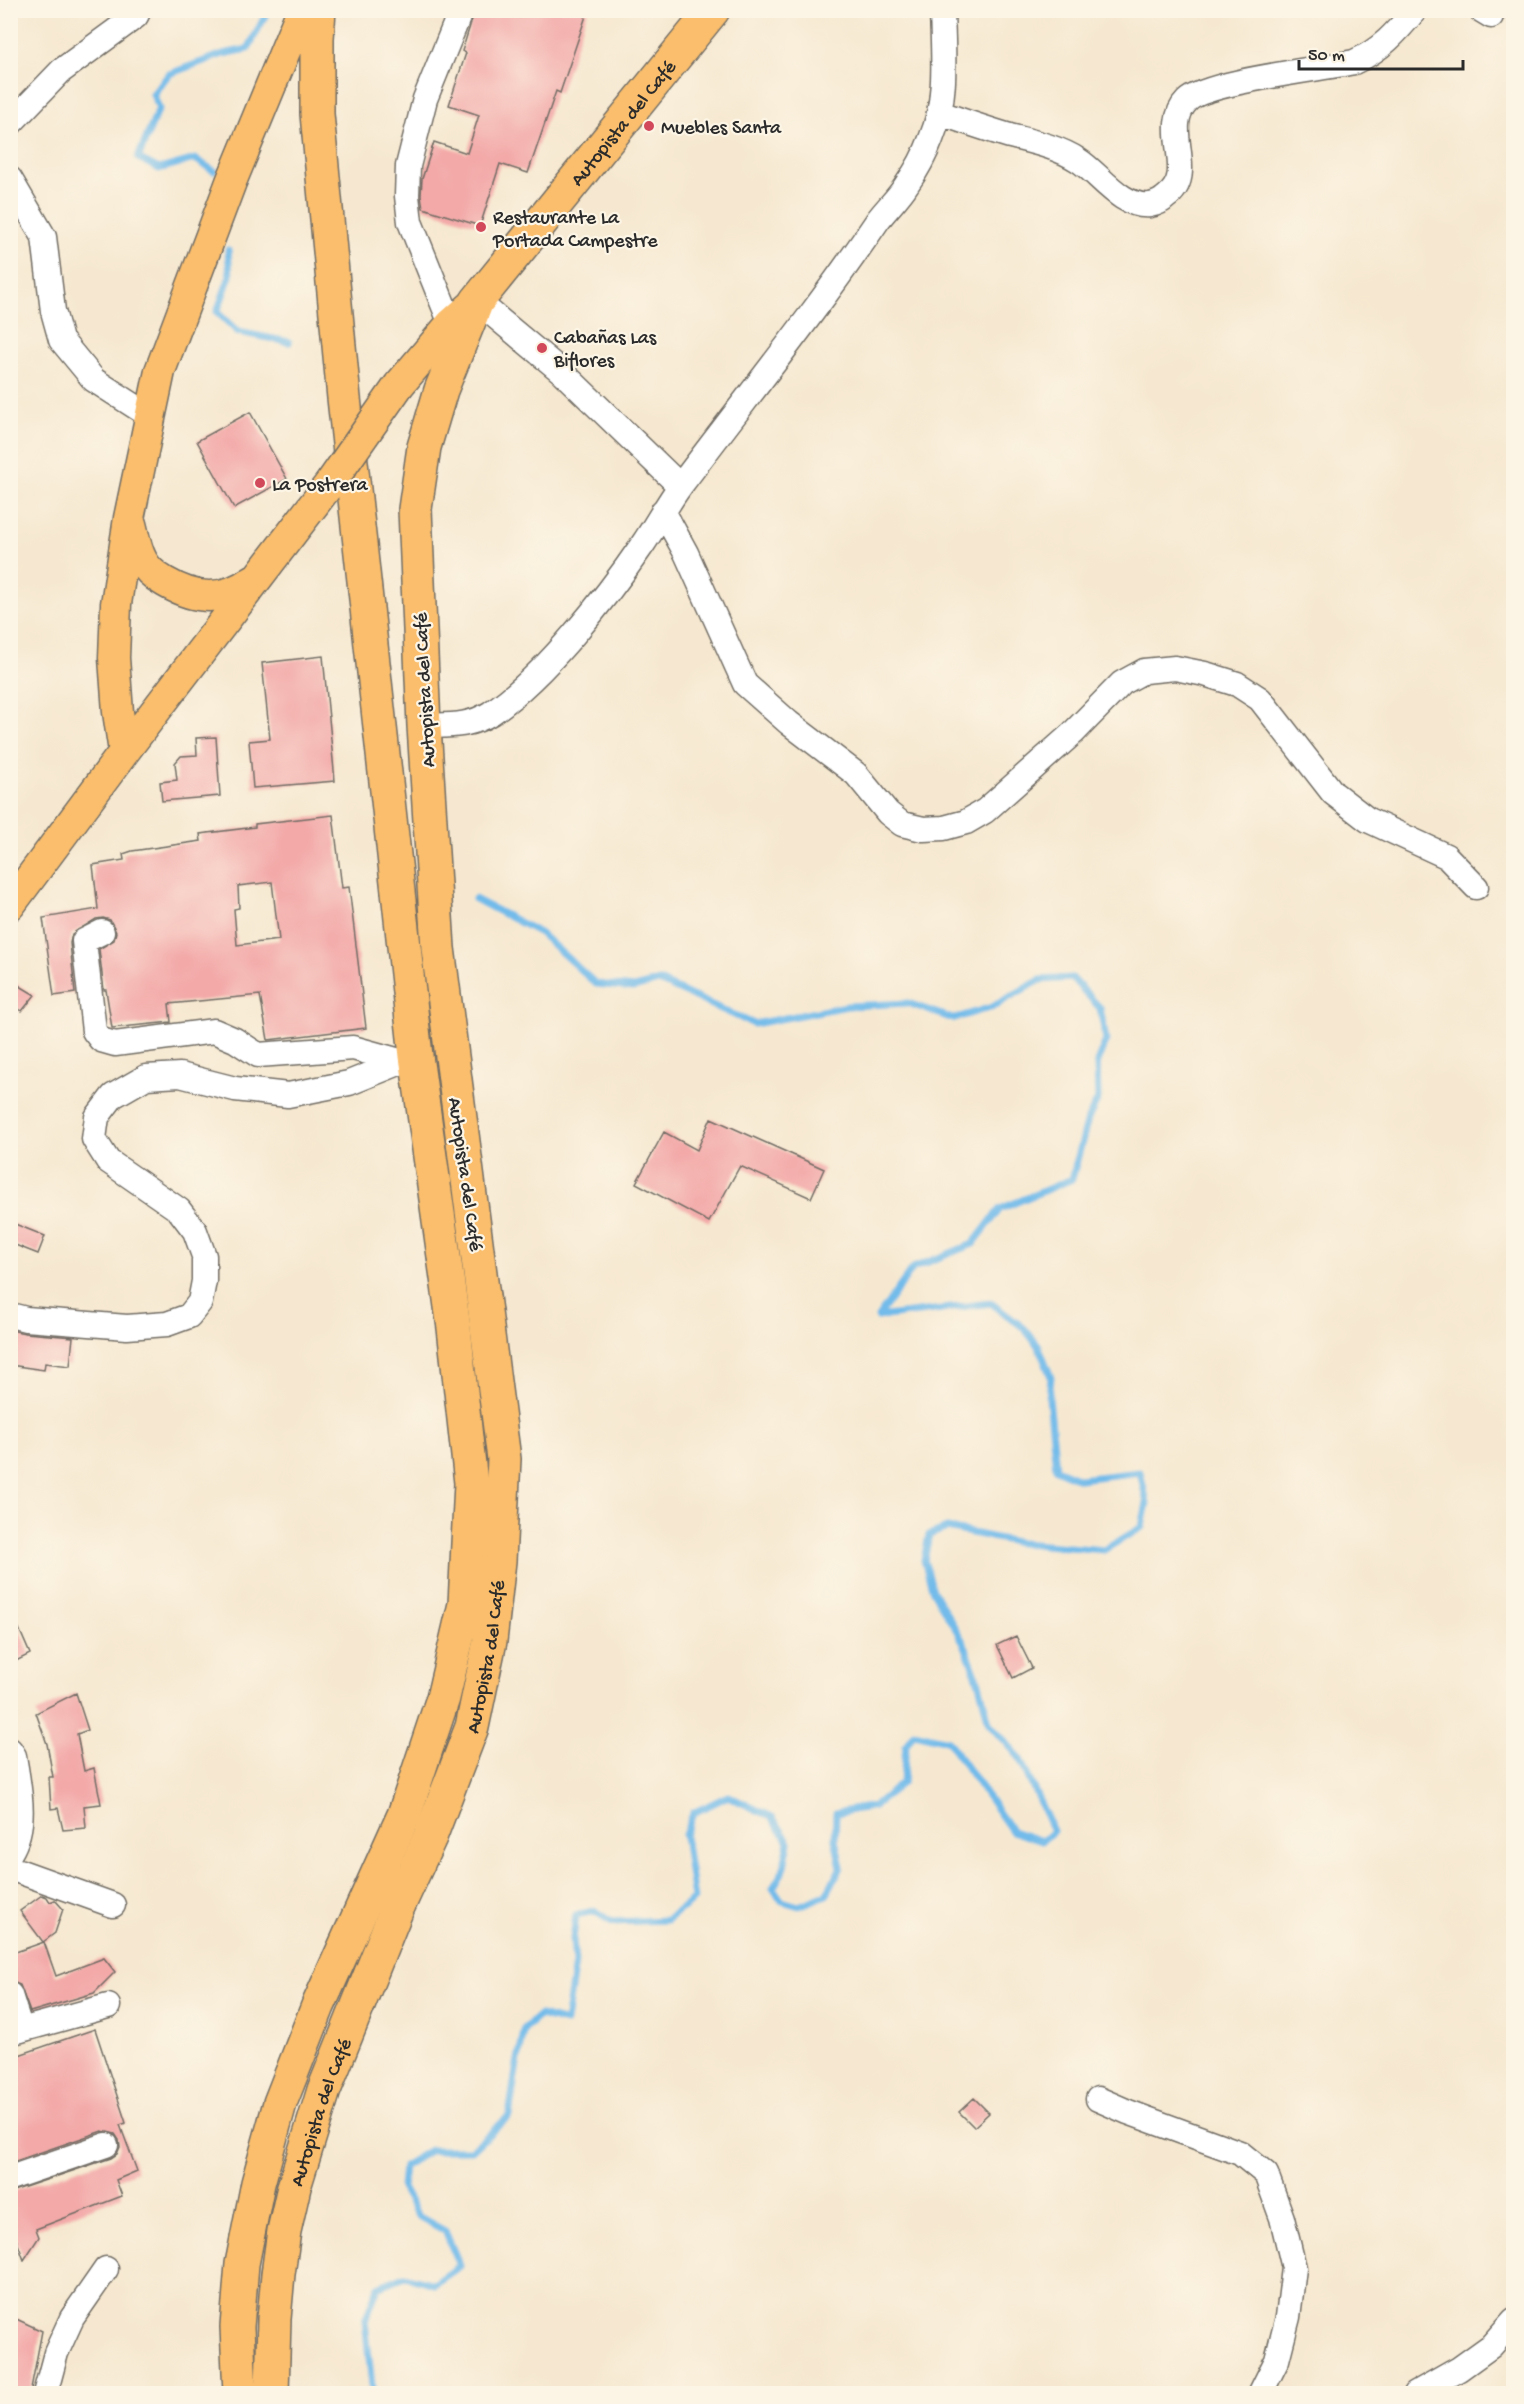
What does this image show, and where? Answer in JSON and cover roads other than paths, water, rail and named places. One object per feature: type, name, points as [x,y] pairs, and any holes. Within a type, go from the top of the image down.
[{"type":"highway","name":"Autopista del Café","points":[[240,2394],[237,2327],[242,2264],[258,2183],[280,2103],[318,2006],[404,1815],[443,1698],[465,1604],[471,1483],[454,1329],[408,1059],[383,767],[323,194],[317,104],[319,10]]},
{"type":"highway","name":"Autopista del Café","points":[[272,2394],[278,2274],[284,2231],[297,2176],[324,2090],[396,1911],[430,1837],[472,1726],[490,1641],[499,1561],[504,1459],[438,948],[424,726],[415,509],[424,447],[437,402],[477,301],[713,10]]},
{"type":"main road","points":[[124,752],[114,658],[116,604],[129,518],[163,361],[231,182],[302,10]]},
{"type":"main road","points":[[10,905],[331,482],[399,385],[451,324],[477,301]]},
{"type":"main road","points":[[129,518],[141,559],[161,580],[177,590],[195,596],[213,597],[245,586],[256,578]]},
{"type":"street","points":[[10,123],[61,71],[136,16],[139,10]]},
{"type":"street","points":[[451,324],[410,222],[407,196],[408,166],[425,99],[461,10]]},
{"type":"street","points":[[424,726],[464,725],[476,721],[492,712],[550,660],[609,590],[644,543],[680,486],[808,321],[880,217],[907,186],[922,159],[940,113],[943,57],[942,10]]},
{"type":"street","points":[[940,113],[1072,156],[1126,198],[1149,205],[1161,201],[1174,192],[1180,178],[1176,133],[1178,112],[1188,99],[1204,91],[1232,84],[1354,62],[1371,55],[1386,44],[1415,10]]},
{"type":"street","points":[[10,179],[44,237],[53,311],[61,340],[94,380],[150,416]]},
{"type":"street","points":[[477,301],[562,372],[680,486]]},
{"type":"street","points":[[663,511],[686,553],[745,684],[789,723],[856,774],[888,813],[902,824],[923,829],[944,828],[966,822],[985,811],[1073,733],[1122,683],[1144,671],[1175,668],[1237,684],[1260,699],[1334,793],[1368,820],[1446,856],[1476,887]]},
{"type":"street","points":[[102,932],[84,941],[94,1031],[101,1040],[115,1044],[214,1031],[258,1054],[353,1048],[408,1059]]},
{"type":"street","points":[[10,1315],[26,1319],[127,1327],[166,1324],[189,1316],[200,1302],[204,1281],[204,1256],[195,1231],[179,1210],[108,1161],[94,1139],[97,1117],[113,1096],[146,1077],[180,1075],[235,1089],[288,1095],[349,1083],[408,1059]]},
{"type":"street","points":[[10,1750],[14,1756],[22,1805],[15,1845],[10,1853]]},
{"type":"street","points":[[10,1868],[114,1905]]},
{"type":"street","points":[[10,1995],[16,2031],[108,2007]]},
{"type":"street","points":[[1098,2099],[1240,2153],[1266,2174],[1282,2218],[1294,2268],[1288,2317],[1277,2360],[1260,2394]]},
{"type":"street","points":[[10,2178],[106,2145]]},
{"type":"street","points":[[45,2394],[56,2353],[72,2318],[106,2269]]},
{"type":"street","points":[[1415,2394],[1459,2369],[1491,2346],[1514,2320]]},
{"type":"waterway","points":[[214,171],[195,159],[159,169],[138,158],[159,108],[153,94],[169,74],[223,54],[248,49],[268,10]]},
{"type":"waterway","points":[[228,250],[230,276],[217,312],[238,332],[289,342]]},
{"type":"waterway","points":[[373,2394],[365,2321],[378,2287],[405,2276],[434,2284],[460,2266],[445,2231],[418,2216],[402,2188],[404,2166],[430,2150],[472,2150],[509,2116],[525,2028],[540,2015],[566,2022],[575,1963],[573,1939],[576,1915],[594,1911],[612,1922],[667,1920],[694,1899],[685,1835],[693,1813],[728,1796],[772,1817],[789,1842],[783,1871],[773,1888],[782,1901],[799,1906],[826,1895],[841,1867],[835,1839],[836,1813],[874,1806],[903,1782],[906,1745],[914,1733],[948,1741],[1012,1831],[1042,1841],[1053,1831],[1019,1757],[989,1723],[979,1683],[964,1643],[933,1591],[924,1560],[929,1535],[947,1528],[1020,1543],[1104,1550],[1142,1527],[1147,1503],[1140,1472],[1079,1479],[1056,1469],[1049,1398],[1051,1377],[1039,1347],[1024,1328],[991,1303],[878,1317],[913,1268],[973,1244],[1000,1209],[1072,1179],[1088,1119],[1098,1099],[1097,1062],[1106,1040],[1100,1008],[1072,978],[1040,980],[992,1007],[953,1019],[908,1003],[847,1006],[754,1024],[659,981],[634,988],[596,984],[540,933],[475,899]]},
{"type":"place","name":"Muebles Santa","points":[[649,126]]},
{"type":"place","name":"Restaurante La Portada Campestre","points":[[481,227]]},
{"type":"place","name":"Cabañas Las Biflores","points":[[542,348]]},
{"type":"place","name":"La Postrera","points":[[260,483]]}]
